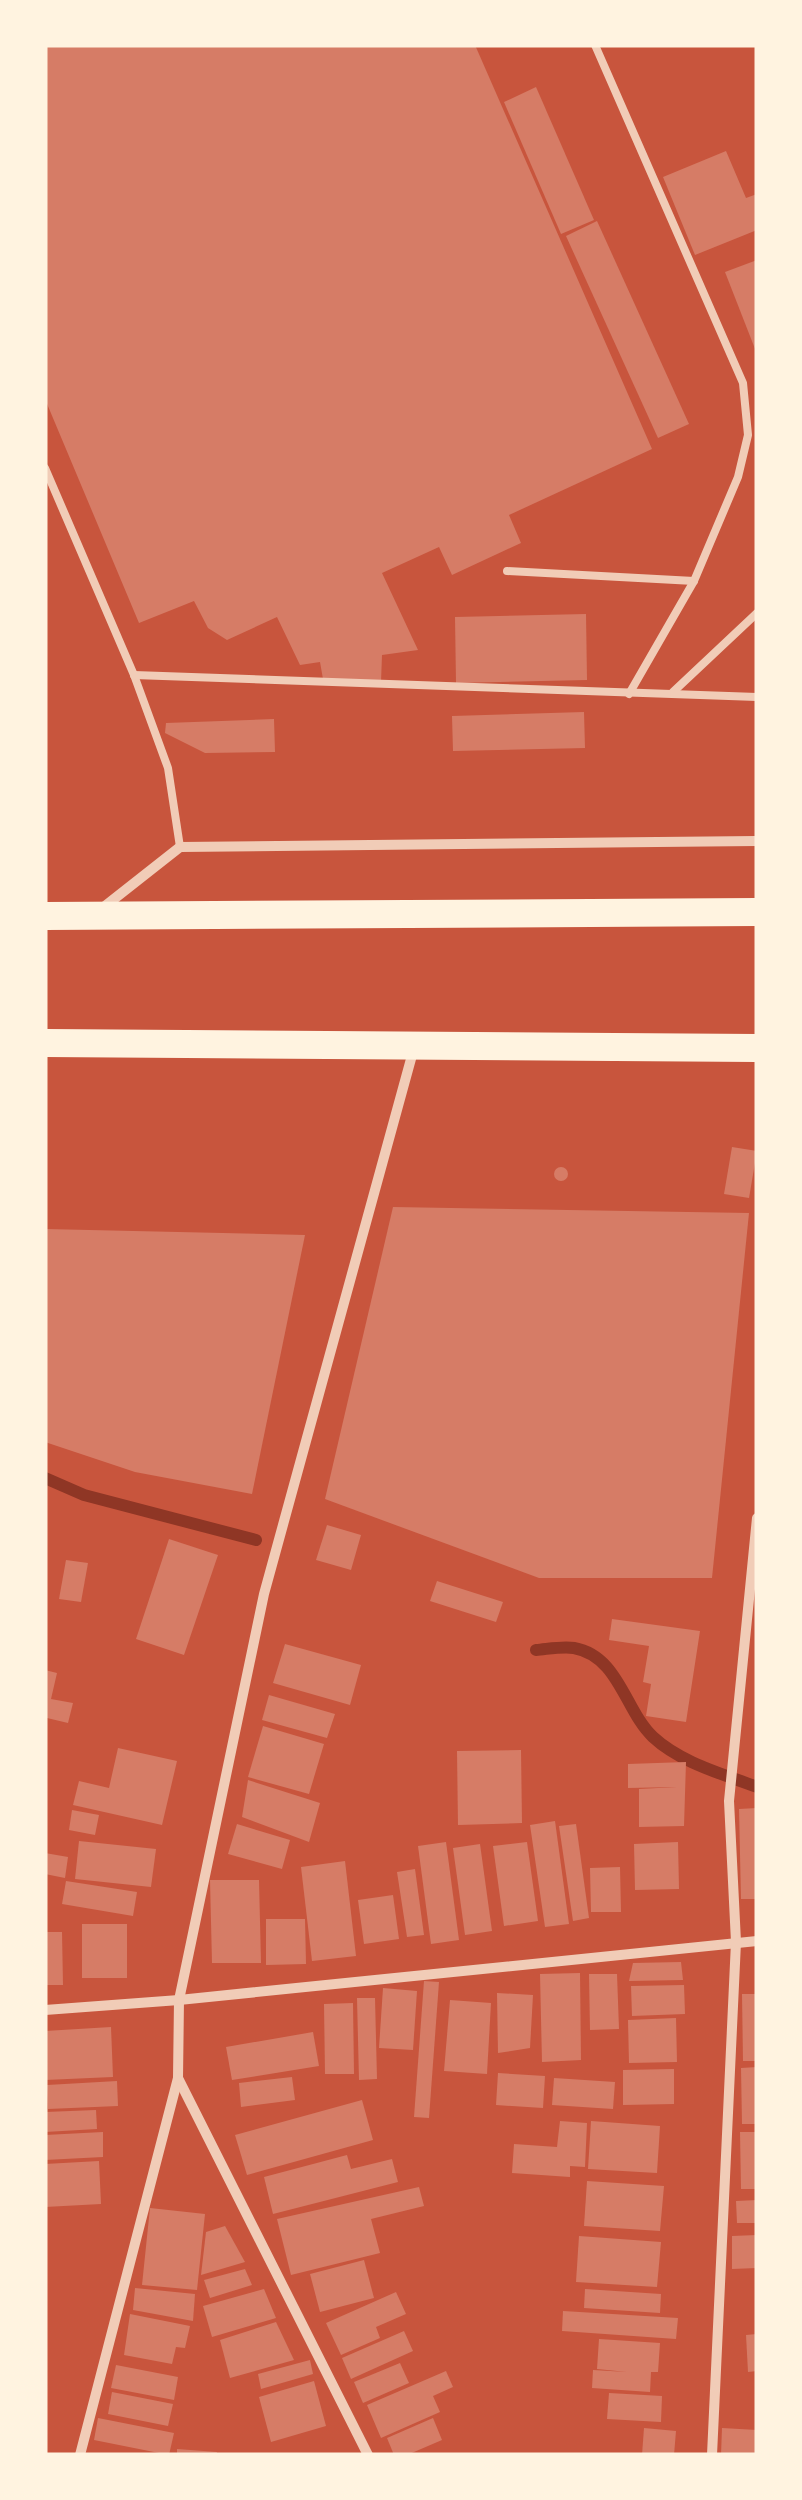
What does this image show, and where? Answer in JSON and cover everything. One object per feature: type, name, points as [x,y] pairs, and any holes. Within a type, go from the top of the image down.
[{"type":"highway","points":[[45,916],[757,912]]},
{"type":"highway","points":[[45,1043],[757,1048]]},
{"type":"street","points":[[91,916],[180,847],[757,841]]},
{"type":"street","points":[[80,2455],[178,2078],[179,2000],[264,1594],[414,1048]]},
{"type":"street","points":[[712,2455],[736,1942],[729,1801],[757,1518]]},
{"type":"street","points":[[45,2010],[757,1941]]},
{"type":"street","points":[[178,2078],[368,2455]]},
{"type":"lane","points":[[595,45],[743,383],[748,435],[738,477],[694,580],[629,694]]},
{"type":"lane","points":[[45,468],[134,675],[168,768],[180,847]]},
{"type":"lane","points":[[507,571],[694,580]]},
{"type":"lane","points":[[673,692],[757,613]]},
{"type":"lane","points":[[134,675],[757,696]]},
{"type":"building","points":[[45,45],[475,45],[652,449],[509,515],[521,543],[452,575],[439,547],[382,573],[418,650],[382,655],[381,682],[323,679],[320,662],[300,665],[277,617],[227,640],[208,628],[194,601],[139,623],[45,399]]},
{"type":"building","points":[[536,87],[594,220],[561,234],[504,102]]},
{"type":"building","points":[[726,151],[746,198],[757,194],[757,230],[695,255],[663,177]]},
{"type":"building","points":[[597,221],[689,424],[658,438],[566,236]]},
{"type":"building","points":[[757,260],[757,354],[725,272]]},
{"type":"building","points":[[586,614],[587,680],[456,683],[455,617]]},
{"type":"building","points":[[584,712],[585,748],[453,751],[452,716]]},
{"type":"building","points":[[274,719],[275,752],[205,753],[165,733],[166,723]]},
{"type":"building","points":[[732,1147],[757,1151],[749,1198],[724,1194]]},
{"type":"building","points":[[561,1167],[568,1174],[561,1181],[554,1174]]},
{"type":"building","points":[[393,1207],[749,1213],[712,1578],[539,1578],[325,1499]]},
{"type":"building","points":[[45,1229],[305,1235],[252,1494],[135,1472],[45,1442]]},
{"type":"building","points":[[327,1525],[361,1535],[351,1570],[316,1560]]},
{"type":"building","points":[[169,1539],[218,1555],[184,1655],[136,1639]]},
{"type":"building","points":[[66,1560],[88,1563],[81,1602],[59,1599]]},
{"type":"building","points":[[437,1581],[503,1602],[496,1622],[430,1601]]},
{"type":"building","points":[[612,1619],[700,1631],[686,1722],[646,1716],[651,1684],[643,1682],[649,1646],[609,1640]]},
{"type":"building","points":[[285,1644],[361,1665],[350,1705],[273,1683]]},
{"type":"building","points":[[45,1670],[57,1673],[51,1699],[73,1703],[68,1723],[47,1718]]},
{"type":"building","points":[[269,1695],[335,1714],[327,1738],[262,1720]]},
{"type":"building","points":[[263,1726],[324,1744],[309,1794],[248,1777]]},
{"type":"building","points":[[118,1748],[177,1761],[162,1825],[73,1805],[79,1781],[109,1788]]},
{"type":"building","points":[[521,1750],[522,1823],[458,1825],[457,1751]]},
{"type":"building","points":[[686,1762],[684,1826],[639,1827],[639,1789],[677,1787],[628,1788],[628,1764]]},
{"type":"building","points":[[248,1780],[320,1803],[309,1842],[242,1817]]},
{"type":"building","points":[[757,1808],[757,1899],[741,1899],[739,1809]]},
{"type":"building","points":[[72,1810],[99,1815],[95,1835],[69,1830]]},
{"type":"building","points":[[555,1821],[569,1924],[545,1927],[530,1825]]},
{"type":"building","points":[[237,1824],[290,1840],[282,1869],[228,1854]]},
{"type":"building","points":[[576,1824],[589,1918],[573,1921],[559,1826]]},
{"type":"building","points":[[79,1841],[156,1849],[151,1887],[75,1879]]},
{"type":"building","points":[[446,1842],[459,1940],[431,1944],[418,1846]]},
{"type":"building","points":[[527,1842],[538,1921],[504,1926],[493,1846]]},
{"type":"building","points":[[678,1842],[679,1889],[635,1890],[634,1844]]},
{"type":"building","points":[[480,1844],[492,1931],[465,1935],[453,1848]]},
{"type":"building","points":[[45,1853],[68,1857],[65,1878],[45,1874]]},
{"type":"building","points":[[345,1861],[356,1956],[312,1961],[301,1867]]},
{"type":"building","points":[[620,1867],[621,1912],[591,1912],[590,1868]]},
{"type":"building","points":[[415,1869],[424,1935],[407,1937],[397,1872]]},
{"type":"building","points":[[210,1880],[259,1880],[261,1963],[212,1963]]},
{"type":"building","points":[[66,1881],[137,1892],[133,1916],[62,1904]]},
{"type":"building","points":[[393,1895],[399,1939],[364,1944],[358,1900]]},
{"type":"building","points":[[266,1919],[305,1919],[306,1964],[266,1965]]},
{"type":"building","points":[[82,1924],[127,1924],[127,1978],[82,1978]]},
{"type":"building","points":[[45,1932],[62,1932],[63,1985],[45,1985]]},
{"type":"building","points":[[681,1962],[683,1980],[629,1981],[633,1963]]},
{"type":"building","points":[[580,1973],[581,2060],[542,2062],[540,1974]]},
{"type":"building","points":[[589,1974],[617,1974],[619,2029],[590,2030]]},
{"type":"building","points":[[424,1981],[439,1982],[429,2118],[414,2117]]},
{"type":"building","points":[[684,1985],[685,2014],[632,2016],[631,1986]]},
{"type":"building","points":[[383,1988],[417,1991],[413,2050],[379,2048]]},
{"type":"building","points":[[497,1993],[533,1995],[530,2048],[498,2053]]},
{"type":"building","points":[[742,1994],[757,1994],[757,2061],[743,2061]]},
{"type":"building","points":[[357,1998],[375,1998],[377,2079],[359,2080]]},
{"type":"building","points":[[450,2000],[491,2003],[487,2074],[444,2071]]},
{"type":"building","points":[[353,2003],[354,2074],[325,2074],[324,2004]]},
{"type":"building","points":[[676,2018],[677,2062],[629,2063],[628,2020]]},
{"type":"building","points":[[111,2027],[113,2077],[45,2080],[45,2031]]},
{"type":"building","points":[[313,2032],[319,2066],[232,2080],[226,2047]]},
{"type":"building","points":[[757,2067],[757,2124],[742,2124],[741,2068]]},
{"type":"building","points":[[674,2069],[674,2104],[623,2105],[623,2070]]},
{"type":"building","points":[[498,2073],[545,2076],[543,2108],[496,2105]]},
{"type":"building","points":[[292,2077],[295,2100],[241,2107],[239,2083]]},
{"type":"building","points":[[554,2078],[615,2082],[613,2109],[552,2105]]},
{"type":"building","points":[[117,2081],[118,2106],[48,2109],[47,2085]]},
{"type":"building","points":[[362,2100],[373,2140],[247,2175],[235,2135]]},
{"type":"building","points":[[96,2110],[97,2129],[45,2132],[45,2112]]},
{"type":"building","points":[[560,2121],[587,2123],[585,2167],[570,2166],[570,2177],[512,2173],[514,2144],[557,2147]]},
{"type":"building","points":[[591,2121],[660,2126],[657,2173],[588,2169]]},
{"type":"building","points":[[103,2132],[103,2157],[45,2160],[45,2135]]},
{"type":"building","points":[[740,2132],[757,2132],[757,2189],[741,2189]]},
{"type":"building","points":[[347,2155],[351,2169],[392,2159],[398,2182],[273,2214],[264,2177]]},
{"type":"building","points":[[99,2161],[101,2204],[45,2207],[45,2164]]},
{"type":"building","points":[[587,2181],[664,2186],[660,2231],[584,2226]]},
{"type":"building","points":[[419,2187],[424,2206],[371,2219],[380,2253],[291,2275],[277,2219]]},
{"type":"building","points":[[757,2200],[757,2223],[737,2223],[736,2201]]},
{"type":"building","points":[[150,2208],[205,2214],[197,2290],[142,2285]]},
{"type":"building","points":[[225,2226],[245,2262],[201,2275],[206,2232]]},
{"type":"building","points":[[757,2235],[757,2268],[732,2269],[732,2236]]},
{"type":"building","points":[[579,2236],[661,2242],[657,2287],[576,2282]]},
{"type":"building","points":[[364,2260],[374,2298],[320,2312],[310,2274]]},
{"type":"building","points":[[245,2269],[252,2285],[210,2298],[204,2280]]},
{"type":"building","points":[[135,2288],[195,2294],[193,2321],[133,2310]]},
{"type":"building","points":[[264,2289],[276,2318],[212,2337],[203,2306]]},
{"type":"building","points":[[585,2289],[661,2294],[660,2313],[584,2308]]},
{"type":"building","points":[[396,2292],[406,2314],[376,2327],[380,2338],[341,2355],[326,2323]]},
{"type":"building","points":[[563,2311],[678,2318],[676,2339],[562,2331]]},
{"type":"building","points":[[130,2314],[190,2326],[185,2348],[176,2347],[172,2364],[124,2355]]},
{"type":"building","points":[[276,2322],[294,2360],[230,2378],[220,2340]]},
{"type":"building","points":[[404,2331],[413,2351],[351,2379],[342,2358]]},
{"type":"building","points":[[757,2334],[757,2371],[748,2372],[746,2335]]},
{"type":"building","points":[[599,2339],[660,2343],[658,2372],[651,2372],[650,2392],[592,2388],[593,2370],[627,2372],[597,2369]]},
{"type":"building","points":[[310,2360],[313,2374],[261,2389],[258,2374]]},
{"type":"building","points":[[400,2363],[409,2383],[363,2403],[354,2382]]},
{"type":"building","points":[[116,2365],[178,2377],[174,2400],[111,2388]]},
{"type":"building","points":[[446,2371],[453,2387],[433,2396],[440,2412],[381,2438],[367,2405]]},
{"type":"building","points":[[314,2381],[326,2426],[271,2442],[259,2397]]},
{"type":"building","points":[[112,2392],[173,2404],[168,2426],[108,2414]]},
{"type":"building","points":[[609,2393],[662,2396],[661,2422],[607,2419]]},
{"type":"building","points":[[98,2418],[174,2433],[169,2455],[94,2440]]},
{"type":"building","points":[[433,2418],[442,2440],[407,2455],[394,2455],[387,2438]]},
{"type":"building","points":[[644,2428],[676,2431],[674,2455],[642,2455]]},
{"type":"building","points":[[722,2428],[757,2430],[757,2455],[721,2455]]},
{"type":"building","points":[[177,2449],[217,2452],[177,2455]]},
{"type":"waterway","points":[[45,1478],[84,1495],[256,1540]]},
{"type":"waterway","points":[[536,1650],[570,1647],[589,1653],[611,1673],[643,1726],[664,1746],[703,1767],[757,1787]]}]
